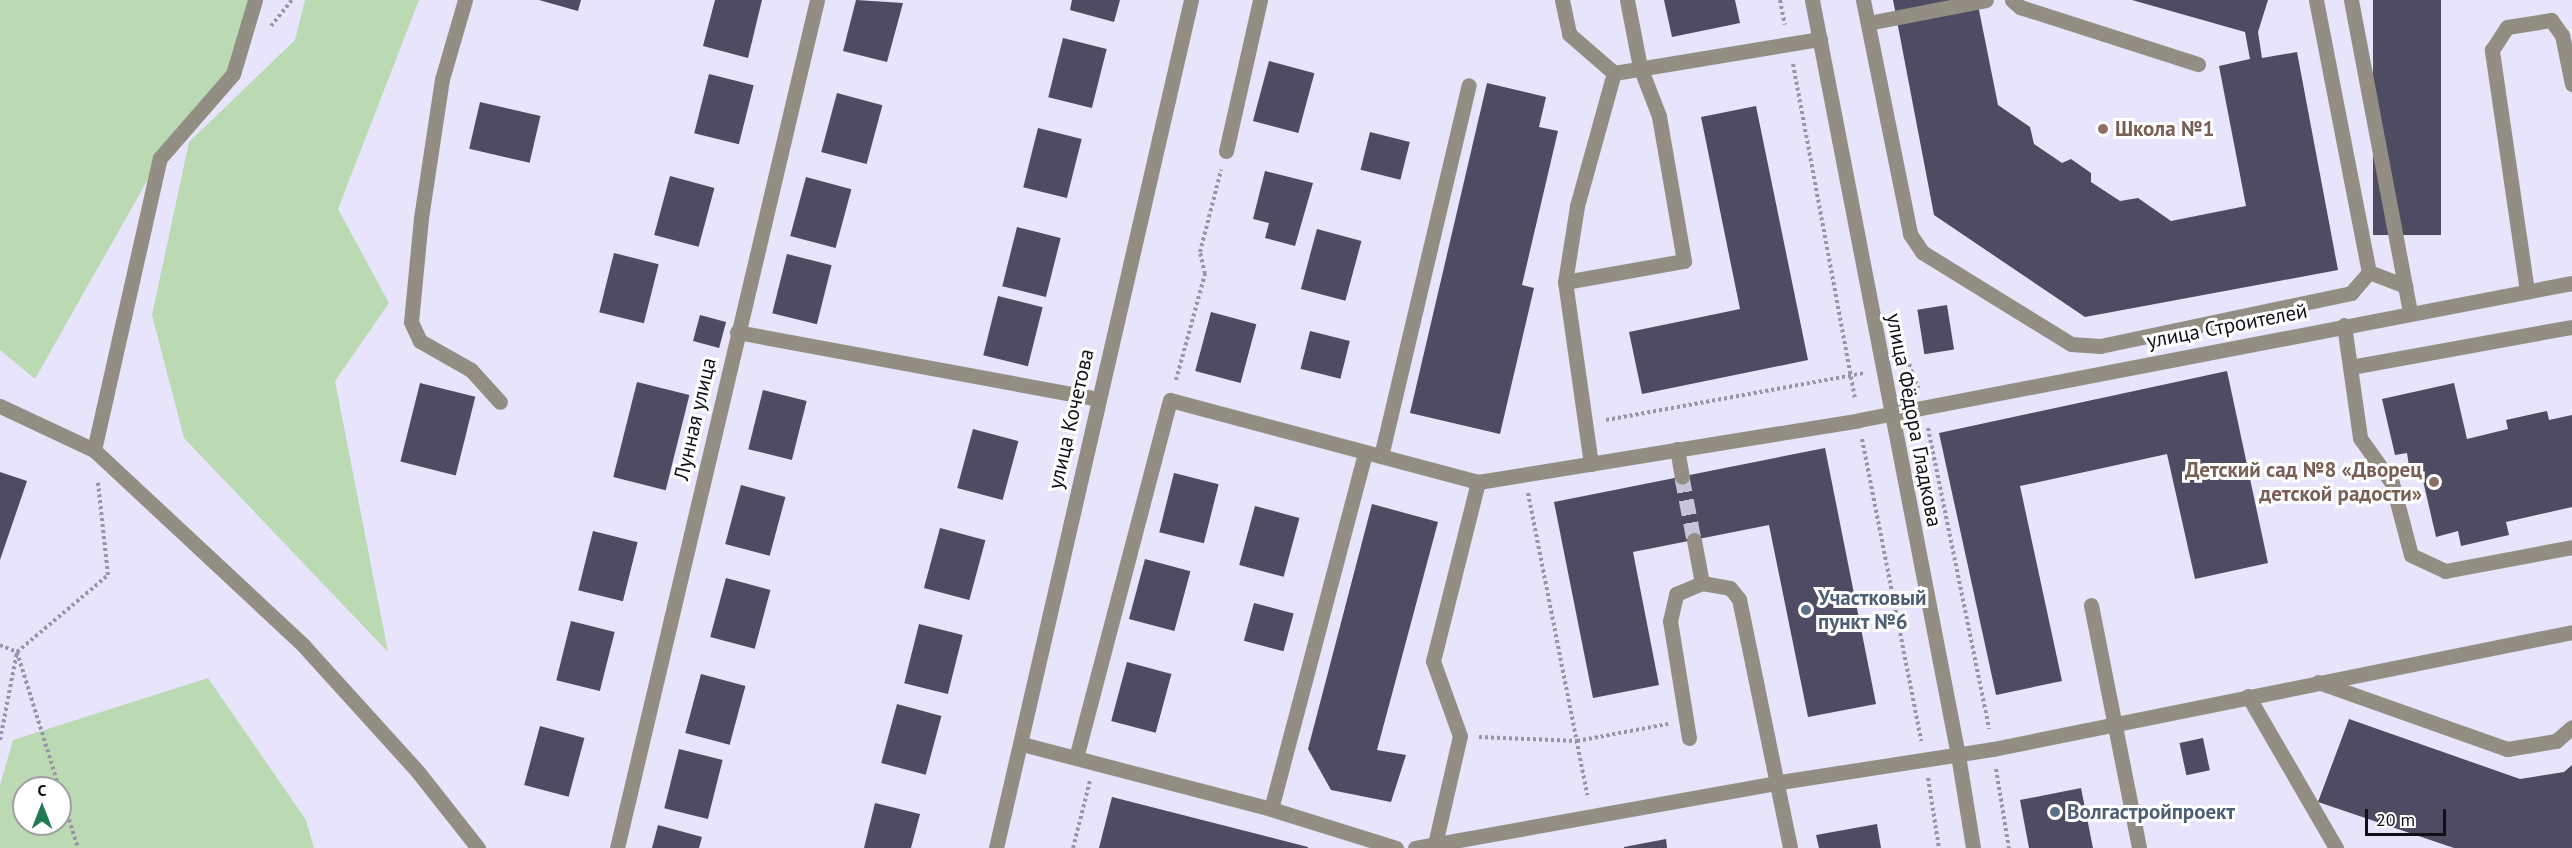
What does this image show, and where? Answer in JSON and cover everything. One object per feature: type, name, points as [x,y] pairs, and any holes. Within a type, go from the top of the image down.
[{"type":"street","points":[[94,450],[160,158],[233,74],[255,0]]},
{"type":"street","points":[[465,0],[442,79],[421,218],[411,322],[420,341],[471,370],[500,402]]},
{"type":"street","name":"Лунная улица","points":[[617,848],[817,0]]},
{"type":"street","name":"улица Кочетова","points":[[996,848],[1022,744],[1097,399],[1191,0]]},
{"type":"street","points":[[1226,151],[1260,0]]},
{"type":"street","points":[[1562,0],[1569,34],[1614,73]]},
{"type":"street","points":[[1565,282],[1684,261],[1659,116],[1640,67],[1627,0]]},
{"type":"street","name":"улица Фёдора Гладкова","points":[[1812,0],[1958,755],[1972,848]]},
{"type":"street","points":[[1863,0],[1910,234],[1922,252],[2071,344],[2100,346],[2351,293],[2369,272]]},
{"type":"street","points":[[1868,23],[1986,0]]},
{"type":"street","points":[[2012,0],[2020,7],[2198,64]]},
{"type":"street","points":[[2316,0],[2369,272]]},
{"type":"street","points":[[2351,0],[2410,313]]},
{"type":"street","points":[[2526,291],[2492,50],[2507,27],[2551,20],[2562,35],[2572,84]]},
{"type":"street","points":[[1614,73],[1820,39]]},
{"type":"street","points":[[1591,464],[1565,282],[1577,206],[1614,73]]},
{"type":"street","points":[[1381,456],[1469,85]]},
{"type":"street","points":[[2369,272],[2405,286]]},
{"type":"street","name":"улица Строителей","points":[[1478,482],[1891,413],[2572,283]]},
{"type":"street","points":[[2344,325],[2360,438],[2392,483],[2411,555],[2445,571],[2572,547]]},
{"type":"street","points":[[2351,367],[2572,327]]},
{"type":"street","points":[[737,332],[1097,399]]},
{"type":"street","points":[[1076,758],[1170,400],[1478,482],[1433,661],[1460,736],[1435,844]]},
{"type":"street","points":[[0,406],[94,450],[303,645],[418,772],[478,848]]},
{"type":"street","points":[[1677,449],[1682,477]]},
{"type":"street","points":[[1271,809],[1365,452]]},
{"type":"street","points":[[1694,540],[1702,583]]},
{"type":"street","points":[[1689,738],[1670,621],[1676,594],[1702,583],[1730,588],[1739,599],[1780,782],[1790,848]]},
{"type":"street","points":[[2091,605],[2139,848]]},
{"type":"street","points":[[1414,848],[1780,782],[1993,749],[2572,632]]},
{"type":"street","points":[[2318,682],[2507,749],[2556,741],[2572,727]]},
{"type":"street","points":[[2248,696],[2336,848]]},
{"type":"street","points":[[1022,744],[1271,809],[1396,848]]},
{"type":"path","points":[[1780,0],[1857,409]]},
{"type":"path","points":[[1170,400],[1205,274],[1200,252],[1226,151]]},
{"type":"path","points":[[1893,367],[1909,364],[1922,396]]},
{"type":"path","points":[[1586,424],[1870,372]]},
{"type":"path","points":[[1926,417],[1993,749],[2009,848]]},
{"type":"path","points":[[1861,429],[1925,760],[1939,848]]},
{"type":"path","points":[[0,740],[17,652],[108,575],[94,450]]},
{"type":"path","points":[[1524,475],[1591,816]]},
{"type":"path","points":[[0,645],[17,652]]},
{"type":"path","points":[[17,652],[56,776]]},
{"type":"path","points":[[1460,736],[1576,741],[1686,720]]},
{"type":"path","points":[[1073,848],[1095,763]]},
{"type":"path","points":[[72,829],[78,848]]},
{"type":"green space","points":[[0,0],[255,0],[233,74],[160,158],[35,379],[0,350]]},
{"type":"green space","points":[[305,0],[419,0],[338,209],[389,303],[335,381],[388,652],[184,438],[152,315],[189,142],[295,40]]},
{"type":"green space","points":[[208,678],[306,820],[314,848],[0,848],[0,785],[13,740]]},
{"type":"building","points":[[539,0],[581,0],[578,11]]},
{"type":"building","points":[[715,0],[762,0],[748,58],[703,46]]},
{"type":"building","points":[[856,0],[903,3],[887,62],[843,51]]},
{"type":"building","points":[[1072,0],[1120,0],[1114,22],[1070,10]]},
{"type":"building","points":[[1664,0],[1735,0],[1740,23],[1672,37]]},
{"type":"building","points":[[1893,0],[1977,0],[1998,105],[2030,127],[2034,144],[2062,163],[2071,159],[2091,173],[2091,182],[2120,201],[2138,198],[2171,221],[2246,206],[2219,66],[2250,59],[2245,32],[2132,0],[2268,0],[2258,32],[2262,58],[2297,52],[2338,270],[2085,317],[1934,215]]},
{"type":"building","points":[[2373,0],[2441,0],[2441,235],[2373,235]]},
{"type":"building","points":[[1063,38],[1107,49],[1092,108],[1048,97]]},
{"type":"building","points":[[1269,61],[1314,73],[1298,133],[1253,121]]},
{"type":"building","points":[[709,74],[754,85],[739,144],[694,133]]},
{"type":"building","points":[[1487,83],[1546,97],[1539,127],[1558,131],[1522,285],[1534,288],[1500,434],[1410,413]]},
{"type":"building","points":[[837,93],[882,105],[867,164],[821,152]]},
{"type":"building","points":[[480,102],[540,116],[530,163],[469,149]]},
{"type":"building","points":[[1756,106],[1808,360],[1642,394],[1629,332],[1740,309],[1701,117]]},
{"type":"building","points":[[1038,128],[1082,139],[1067,198],[1023,187]]},
{"type":"building","points":[[1370,132],[1410,142],[1400,180],[1361,170]]},
{"type":"building","points":[[1265,171],[1313,183],[1295,246],[1265,238],[1269,223],[1253,219]]},
{"type":"building","points":[[670,176],[714,188],[699,247],[654,235]]},
{"type":"building","points":[[806,177],[851,189],[836,248],[790,236]]},
{"type":"building","points":[[1017,227],[1061,238],[1046,297],[1002,286]]},
{"type":"building","points":[[1317,229],[1361,241],[1345,301],[1301,289]]},
{"type":"building","points":[[614,253],[659,264],[644,323],[599,312]]},
{"type":"building","points":[[787,254],[832,265],[817,324],[772,313]]},
{"type":"building","points":[[998,296],[1043,307],[1028,366],[983,355]]},
{"type":"building","points":[[1947,305],[1954,349],[1924,354],[1917,310]]},
{"type":"building","points":[[1211,312],[1256,324],[1241,383],[1195,371]]},
{"type":"building","points":[[700,315],[726,322],[719,348],[693,341]]},
{"type":"building","points":[[1310,331],[1350,341],[1340,379],[1301,369]]},
{"type":"building","points":[[2227,371],[2268,563],[2195,579],[2167,454],[2020,486],[2062,681],[1996,695],[1939,433]]},
{"type":"building","points":[[637,382],[689,395],[666,490],[613,477]]},
{"type":"building","points":[[420,383],[475,397],[456,475],[400,462]]},
{"type":"building","points":[[2454,383],[2467,439],[2508,429],[2506,420],[2547,411],[2549,420],[2572,415],[2572,507],[2506,522],[2509,535],[2461,546],[2458,531],[2436,537],[2419,463],[2409,466],[2407,453],[2395,455],[2382,399]]},
{"type":"building","points":[[763,390],[807,401],[792,460],[748,449]]},
{"type":"building","points":[[973,429],[1018,441],[1003,500],[957,488]]},
{"type":"building","points":[[1825,448],[1876,704],[1808,717],[1769,525],[1633,552],[1659,685],[1593,698],[1554,502]]},
{"type":"building","points":[[0,472],[27,481],[0,560]]},
{"type":"building","points":[[1174,473],[1219,484],[1204,543],[1159,532]]},
{"type":"building","points":[[741,485],[785,497],[770,556],[725,544]]},
{"type":"building","points":[[1372,504],[1438,522],[1377,750],[1406,755],[1391,802],[1331,790],[1308,749]]},
{"type":"building","points":[[1255,506],[1299,518],[1284,577],[1239,565]]},
{"type":"building","points":[[940,528],[985,540],[969,600],[924,588]]},
{"type":"building","points":[[593,531],[638,542],[623,601],[578,590]]},
{"type":"building","points":[[1145,559],[1190,571],[1174,631],[1129,619]]},
{"type":"building","points":[[726,578],[770,590],[755,649],[710,637]]},
{"type":"building","points":[[1254,603],[1294,614],[1284,651],[1244,641]]},
{"type":"building","points":[[571,621],[615,632],[600,691],[556,680]]},
{"type":"building","points":[[919,624],[963,635],[948,694],[904,683]]},
{"type":"building","points":[[1127,662],[1171,674],[1156,733],[1111,721]]},
{"type":"building","points":[[701,674],[745,686],[730,745],[685,733]]},
{"type":"building","points":[[897,704],[941,716],[926,775],[881,763]]},
{"type":"building","points":[[2349,719],[2520,779],[2564,772],[2572,765],[2572,848],[2454,848],[2318,802]]},
{"type":"building","points":[[540,726],[584,738],[569,797],[524,785]]},
{"type":"building","points":[[2203,738],[2210,770],[2186,775],[2180,743]]},
{"type":"building","points":[[679,749],[723,760],[708,819],[664,808]]},
{"type":"building","points":[[2081,788],[2093,848],[2029,848],[2020,800]]},
{"type":"building","points":[[1112,797],[1308,847],[1308,848],[1099,848]]},
{"type":"building","points":[[875,803],[920,814],[911,848],[864,848]]},
{"type":"building","points":[[1877,824],[1881,848],[1819,848],[1816,835]]},
{"type":"building","points":[[658,825],[702,837],[699,848],[652,848]]},
{"type":"building","points":[[1666,839],[1667,848],[1624,848],[1624,847]]},
{"type":"tunnel","points":[[1682,477],[1694,540]]},
{"type":"place","name":"Школа №1","points":[[2103,129]]},
{"type":"place","name":"Детский сад №8 «Дворец детской радости»","points":[[2434,482]]},
{"type":"place","name":"Участковый пункт №6","points":[[1806,610]]},
{"type":"place","name":"Волгастройпроект","points":[[2055,812]]}]
